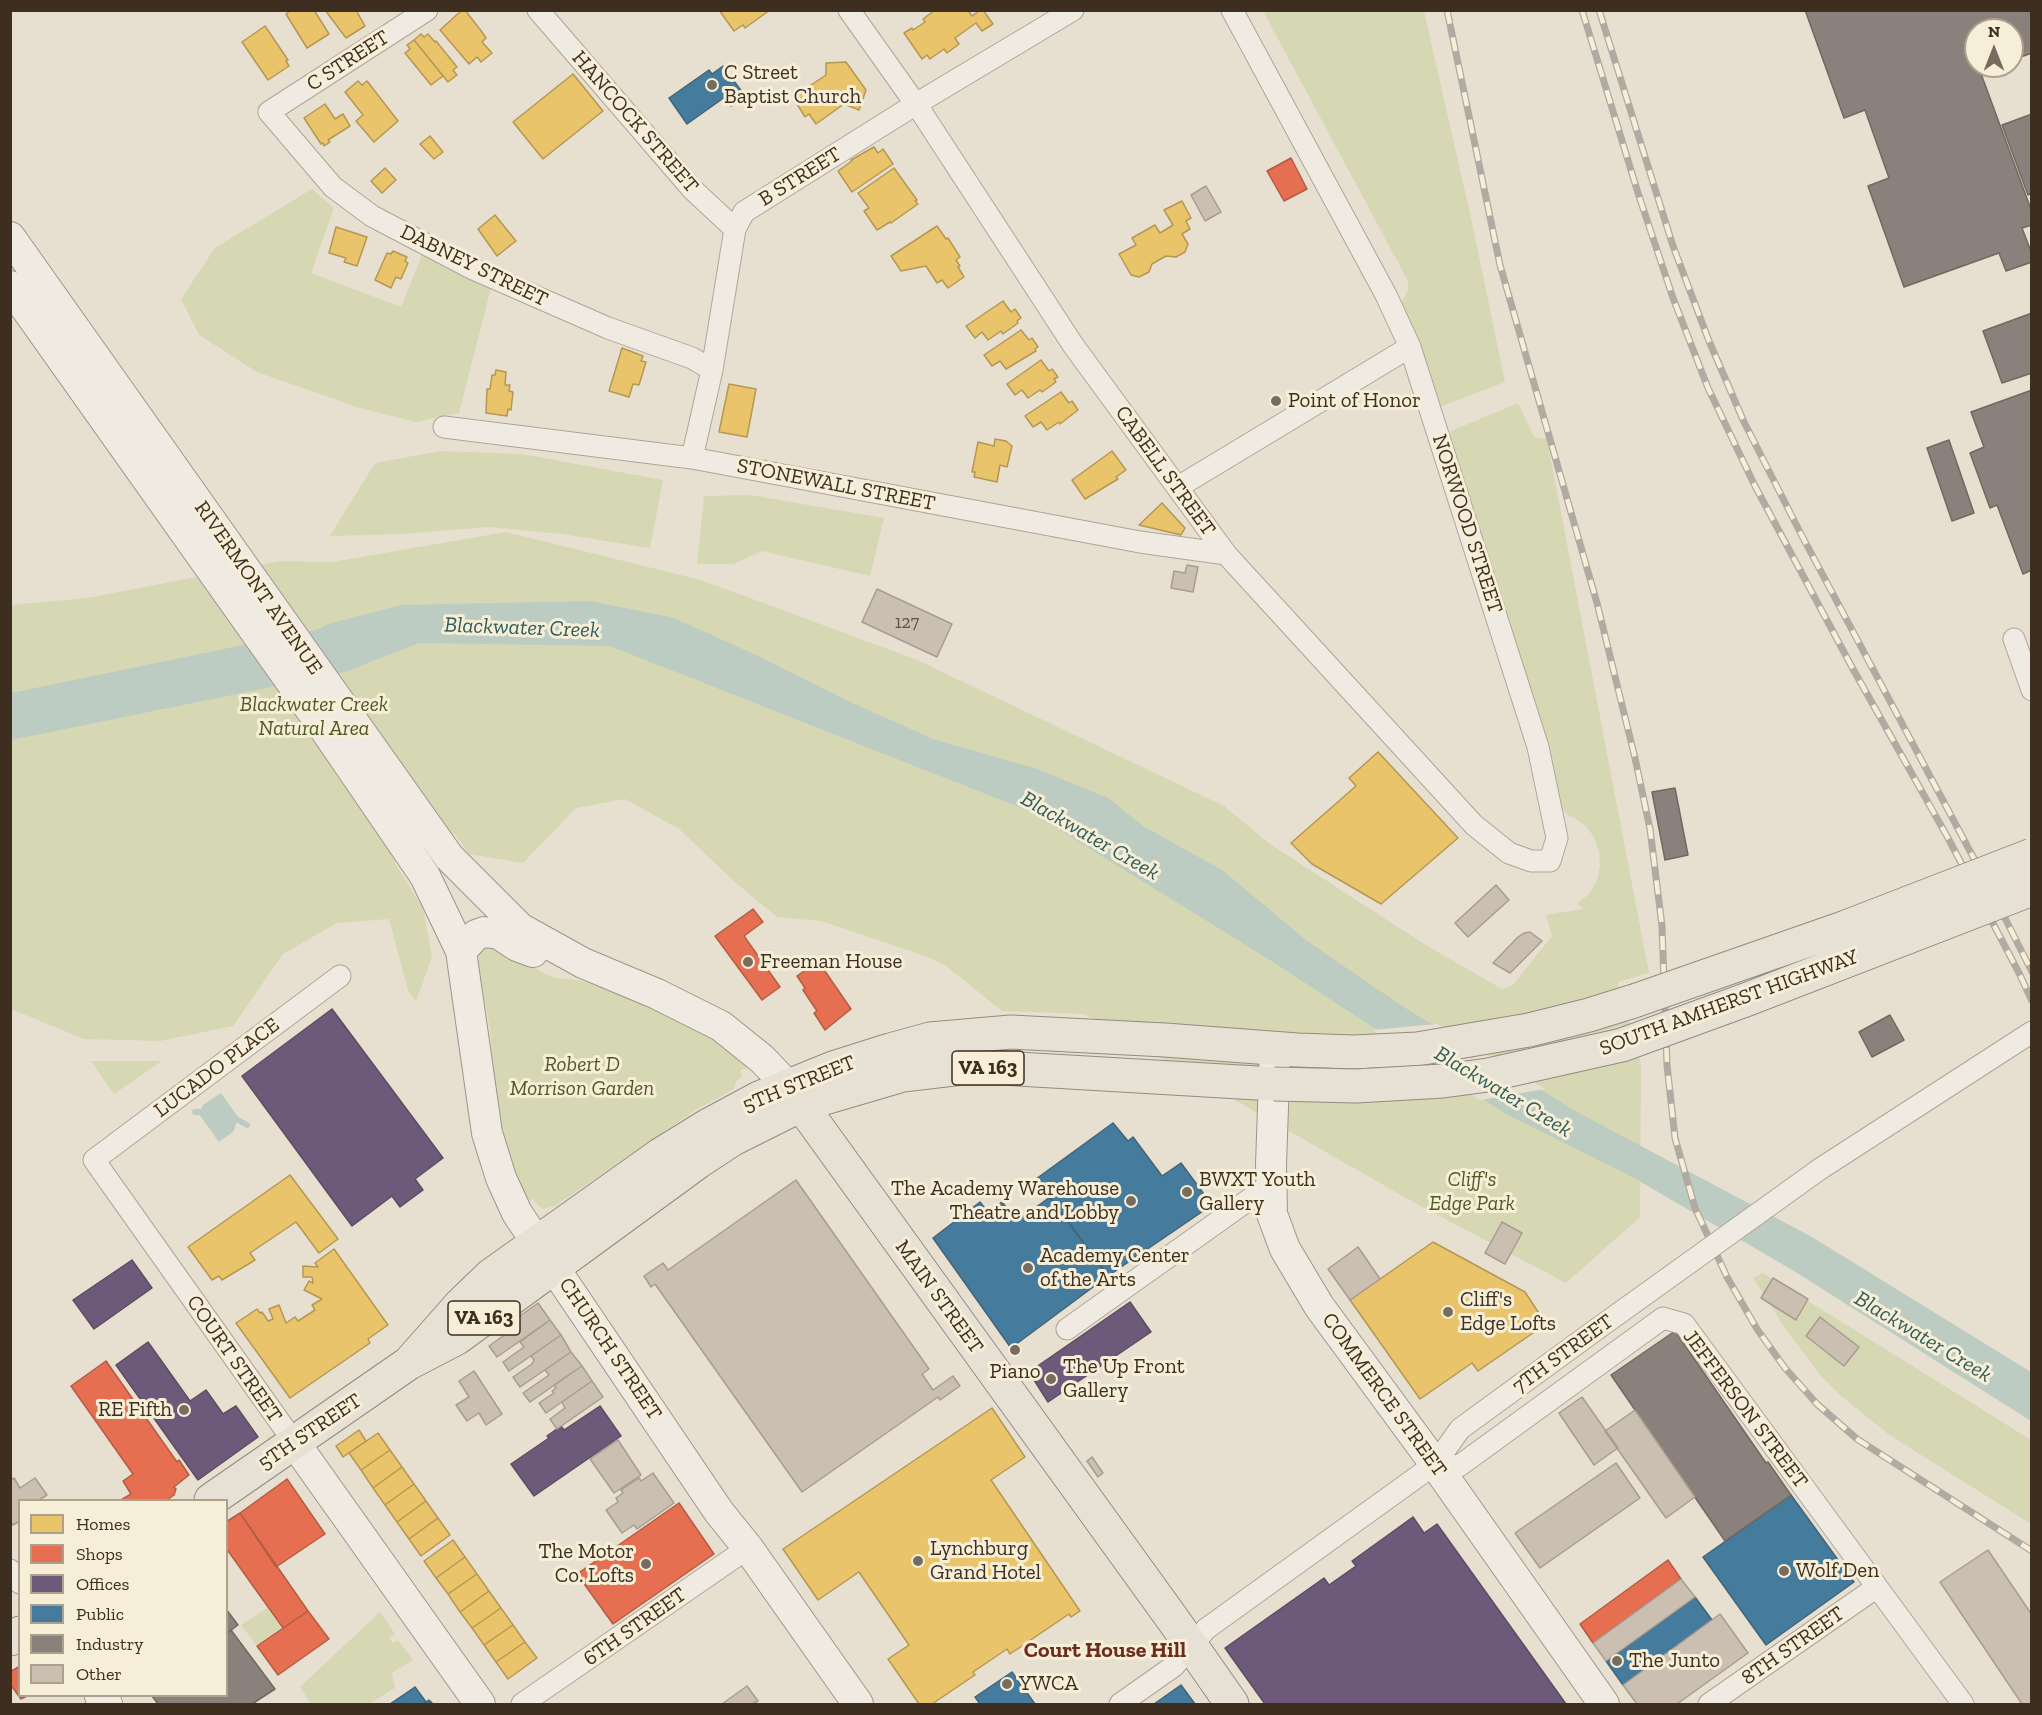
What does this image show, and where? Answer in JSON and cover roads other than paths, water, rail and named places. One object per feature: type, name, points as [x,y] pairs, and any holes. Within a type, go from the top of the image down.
[{"type":"main road","name":"RIVERMONT AVENUE","points":[[10,237],[448,857],[520,927],[583,963]]},
{"type":"main road","name":"RIVERMONT AVENUE","points":[[10,286],[321,724],[424,876],[461,951]]},
{"type":"main road","name":"SOUTH AMHERST HIGHWAY","points":[[1275,1049],[1363,1052],[1417,1049],[1488,1039],[1589,1015],[1846,927],[2031,855]]},
{"type":"main road","name":"SOUTH AMHERST HIGHWAY","points":[[1274,1084],[1356,1086],[1443,1081],[1488,1075],[1622,1045],[1738,1003],[2031,890]]},
{"type":"main road","points":[[461,951],[476,935],[484,932],[500,934],[517,946],[548,958],[583,963]]},
{"type":"main road","name":"CHURCH STREET","points":[[461,951],[488,1132],[501,1178],[518,1213],[719,1512],[748,1548],[858,1704]]},
{"type":"main road","name":"MAIN STREET","points":[[583,963],[657,994],[721,1026],[762,1059],[794,1096],[1232,1704]]},
{"type":"main road","name":"5TH STREET","points":[[794,1096],[844,1064],[930,1039],[1011,1032],[1165,1040],[1275,1049]]},
{"type":"main road","name":"COMMERCE STREET","points":[[1275,1049],[1272,1214],[1285,1249],[1319,1306],[1435,1464],[1604,1704]]},
{"type":"main road","name":"5TH STREET","points":[[212,1499],[409,1363],[461,1304],[490,1276],[545,1255],[660,1155],[745,1104],[940,1070],[1001,1068],[1274,1084]]},
{"type":"main road","name":"COURT STREET","points":[[294,1442],[480,1704]]},
{"type":"street","name":"C STREET","points":[[269,112],[427,10]]},
{"type":"street","name":"HANCOCK STREET","points":[[538,10],[692,189],[735,229]]},
{"type":"street","name":"CABELL STREET","points":[[849,10],[916,104],[1073,345],[1226,554],[1474,825],[1509,853],[1531,861],[1550,861]]},
{"type":"street","name":"B STREET","points":[[692,458],[712,370],[735,229],[744,212],[916,104],[1073,10]]},
{"type":"street","name":"NORWOOD STREET","points":[[1232,10],[1386,295],[1410,347],[1538,747],[1557,838],[1550,861]]},
{"type":"street","name":"DABNEY STREET","points":[[269,112],[333,187],[372,216],[473,269],[609,328],[692,358],[712,370]]},
{"type":"street","points":[[1178,487],[1410,347]]},
{"type":"street","name":"STONEWALL STREET","points":[[444,427],[692,458],[1140,542],[1226,554]]},
{"type":"street","points":[[2014,639],[2031,690]]},
{"type":"street","name":"LUCADO PLACE","points":[[94,1160],[340,976]]},
{"type":"street","name":"7TH STREET","points":[[1120,1704],[1174,1666],[1206,1629],[1435,1464],[1460,1429],[1820,1169],[2031,1032]]},
{"type":"street","name":"COURT STREET","points":[[94,1160],[294,1442]]},
{"type":"street","points":[[1067,1329],[1271,1184]]},
{"type":"street","name":"JEFFERSON STREET","points":[[1435,1464],[1459,1466],[1664,1318],[1684,1324],[1963,1704]]},
{"type":"street","name":"6TH STREET","points":[[522,1704],[748,1548]]},
{"type":"street","name":"8TH STREET","points":[[1709,1704],[1877,1587]]},
{"type":"water","name":"Blackwater Creek","points":[[590,601],[674,618],[933,739],[1037,769],[1108,798],[1143,826],[1222,870],[1307,941],[1402,1006],[1577,1112],[1812,1237],[2031,1372],[2031,1421],[1794,1271],[1627,1174],[1506,1114],[1273,962],[1029,811],[610,646],[419,643],[345,672],[11,740],[11,693],[316,630],[328,624],[402,605]]},
{"type":"water","points":[[221,1093],[238,1117],[234,1131],[219,1142],[199,1114],[203,1105]]},
{"type":"waterway","points":[[195,1112],[201,1112]]},
{"type":"waterway","points":[[238,1120],[247,1125]]},
{"type":"railway","points":[[1447,10],[1500,265],[1597,603],[1650,829],[1662,926],[1667,1065],[1675,1138],[1695,1208],[1727,1277],[1757,1329],[1785,1368],[1817,1404],[1857,1439],[2032,1551]]},
{"type":"railway","points":[[1582,10],[1638,193],[1673,298],[1708,388],[1755,486],[1853,669],[1948,838],[2032,1001]]},
{"type":"railway","points":[[1599,10],[1673,246],[1709,341],[1744,422],[2032,972]]},
{"type":"place","name":"C Street Baptist Church","points":[[712,85]]},
{"type":"place","name":"Point of Honor","points":[[1276,401]]},
{"type":"place","name":"Freeman House","points":[[748,962]]},
{"type":"place","name":"BWXT Youth Gallery","points":[[1187,1192]]},
{"type":"place","name":"The Academy Warehouse Theatre and Lobby","points":[[1131,1201]]},
{"type":"place","name":"Academy Center of the Arts","points":[[1028,1268]]},
{"type":"place","name":"Cliff's Edge Lofts","points":[[1448,1312]]},
{"type":"place","name":"Piano","points":[[1015,1350]]},
{"type":"place","name":"The Up Front Gallery","points":[[1051,1379]]},
{"type":"place","name":"RE Fifth","points":[[184,1410]]},
{"type":"place","name":"Lynchburg Grand Hotel","points":[[918,1561]]},
{"type":"place","name":"The Motor Co. Lofts","points":[[646,1564]]},
{"type":"place","name":"Wolf Den","points":[[1784,1571]]},
{"type":"place","name":"The Junto","points":[[1617,1661]]},
{"type":"place","name":"YWCA","points":[[1007,1684]]},
{"type":"district","name":"Court House Hill","points":[[1105,1651]]},
{"type":"park label","name":"Blackwater Creek Natural Area","points":[[314,717]]},
{"type":"park label","name":"Robert D Morrison Garden","points":[[582,1077]]},
{"type":"park label","name":"Cliff's Edge Park","points":[[1472,1192]]}]
